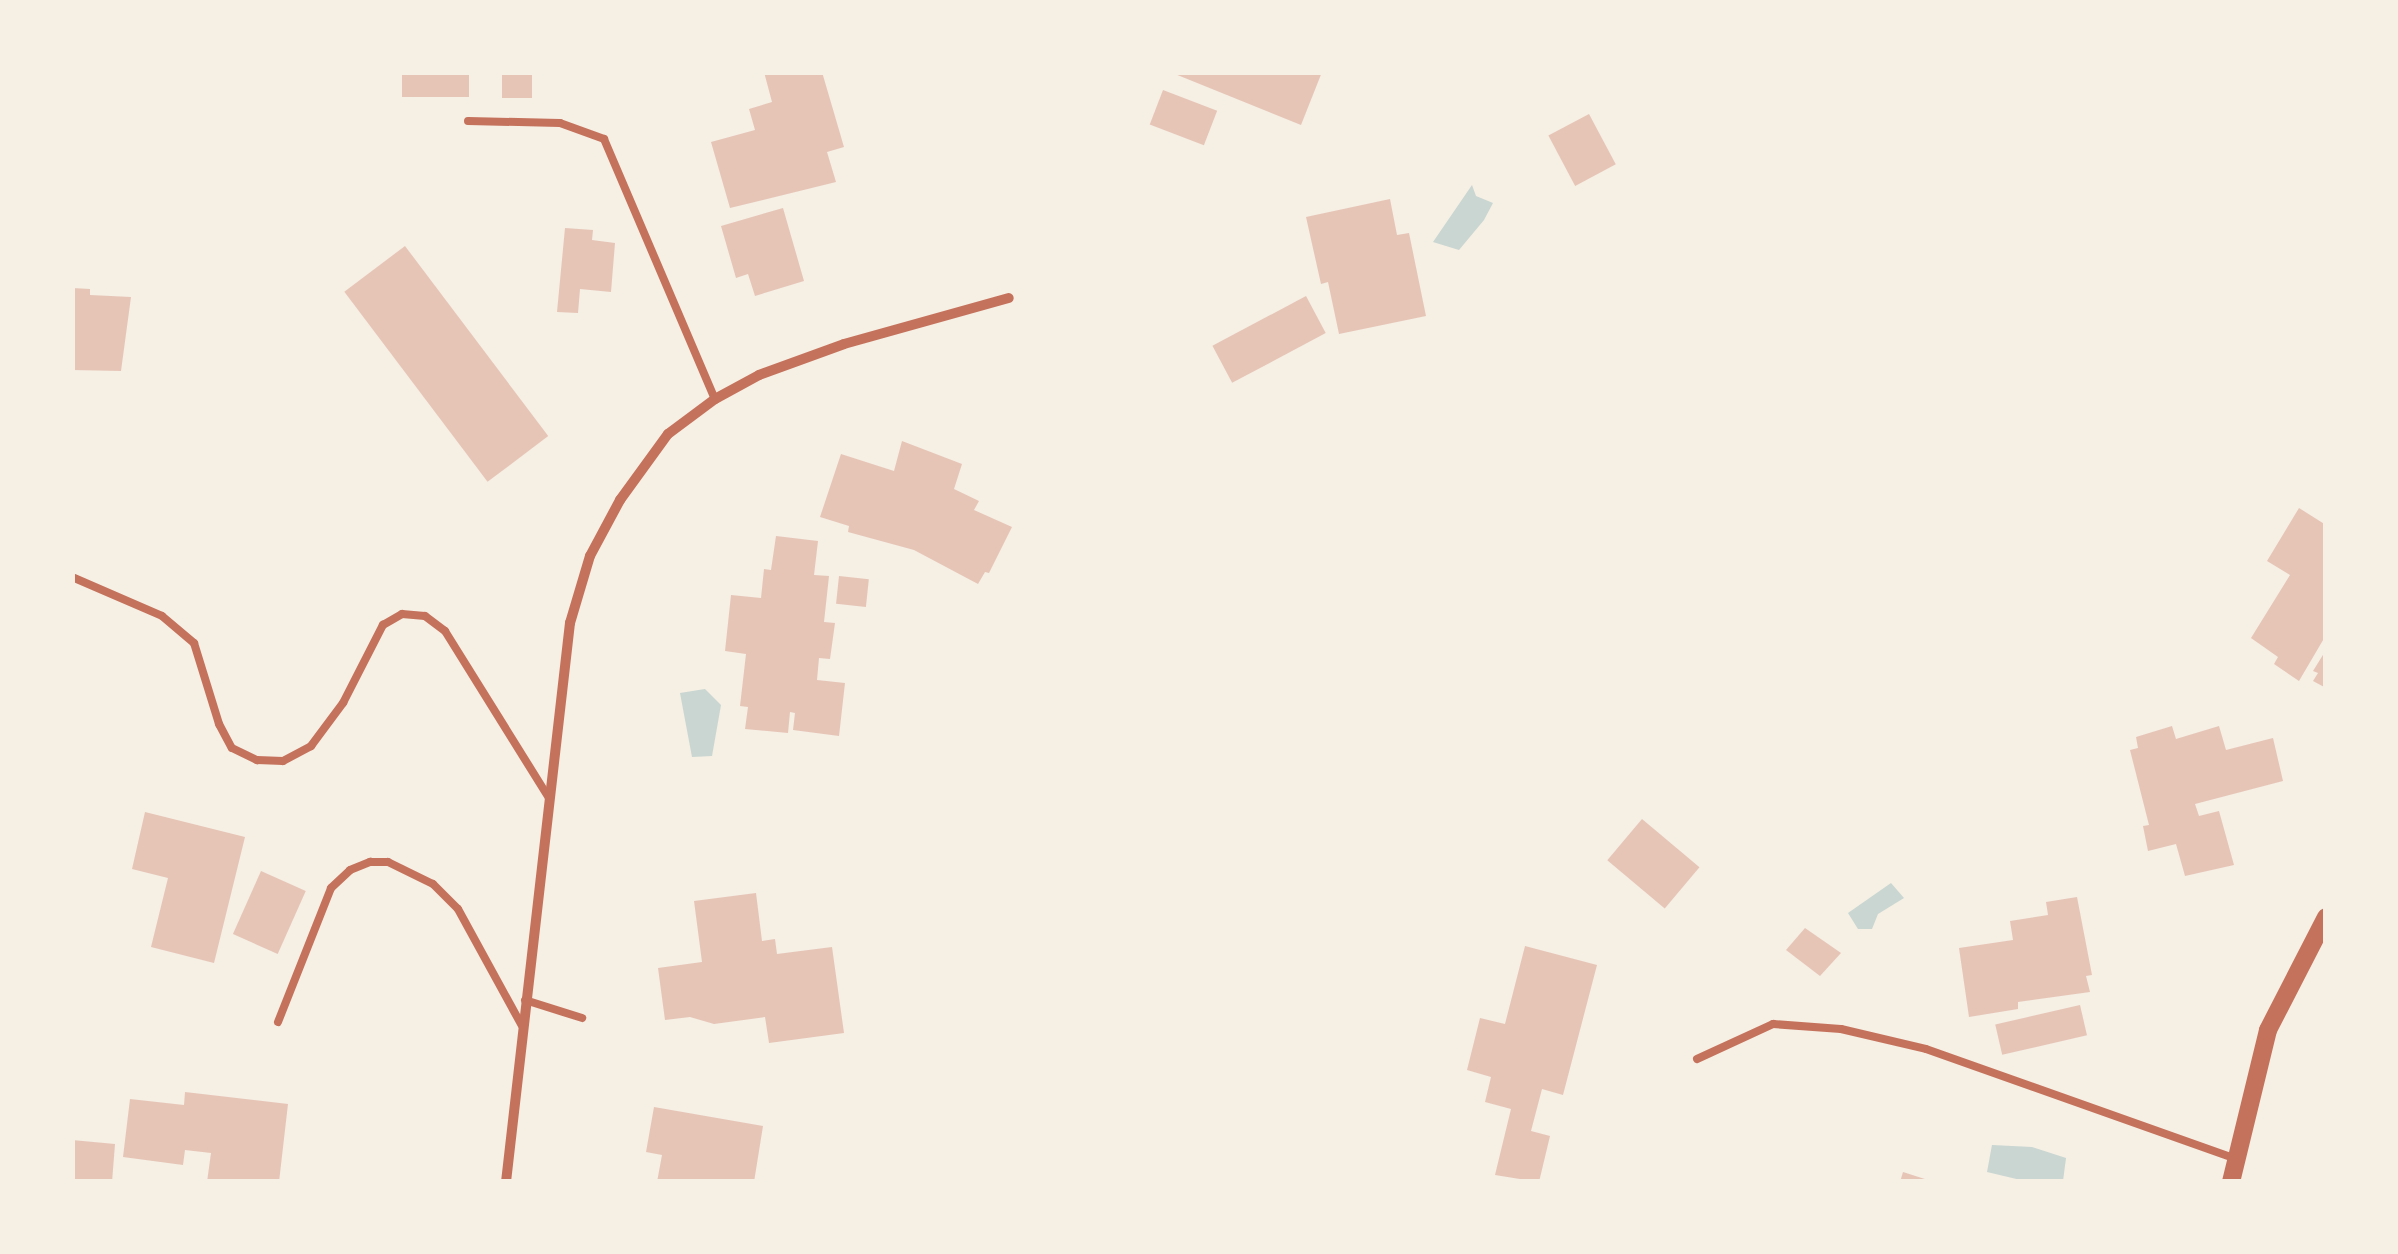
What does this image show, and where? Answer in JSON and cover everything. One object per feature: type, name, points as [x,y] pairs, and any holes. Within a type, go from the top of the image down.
[{"type":"street","points":[[506,1182],[570,624],[590,556],[641,465],[668,434],[714,399],[758,376],[844,344],[1009,298]]},
{"type":"street","points":[[2231,1182],[2268,1030],[2326,917]]},
{"type":"lane","points":[[468,121],[560,122],[604,139],[714,399]]},
{"type":"lane","points":[[72,578],[162,616],[194,643],[219,724],[232,748],[257,760],[283,761],[311,746],[343,702],[383,625],[402,614],[425,616],[446,631],[548,798]]},
{"type":"lane","points":[[278,1022],[331,888],[350,870],[370,862],[388,862],[433,884],[458,909],[522,1026]]},
{"type":"lane","points":[[525,1000],[582,1018]]},
{"type":"lane","points":[[1697,1059],[1773,1024],[1841,1029],[1926,1050],[2234,1158]]},
{"type":"shaded area","points":[[1472,185],[1476,196],[1493,203],[1484,220],[1459,250],[1433,242]]},
{"type":"shaded area","points":[[705,689],[721,705],[712,756],[692,757],[680,693]]},
{"type":"shaded area","points":[[1891,883],[1904,898],[1878,914],[1872,929],[1858,929],[1848,913]]},
{"type":"shaded area","points":[[1992,1145],[2032,1147],[2066,1158],[2063,1181],[2025,1181],[1987,1172]]},
{"type":"building","points":[[402,72],[469,72],[469,97],[402,97]]},
{"type":"building","points":[[502,72],[532,72],[532,98],[502,98]]},
{"type":"building","points":[[764,72],[822,72],[844,147],[827,152],[836,182],[730,208],[711,142],[755,130],[749,109],[772,102]]},
{"type":"building","points":[[1170,72],[1322,72],[1301,125]]},
{"type":"building","points":[[1163,90],[1217,111],[1204,145],[1150,125]]},
{"type":"building","points":[[1589,114],[1616,164],[1575,186],[1548,136]]},
{"type":"building","points":[[1390,199],[1397,235],[1409,233],[1426,316],[1339,334],[1328,282],[1321,284],[1306,217]]},
{"type":"building","points":[[783,208],[804,281],[755,296],[748,274],[736,278],[721,226]]},
{"type":"building","points":[[565,228],[593,230],[592,240],[615,243],[611,292],[580,289],[578,313],[557,312]]},
{"type":"building","points":[[405,246],[548,436],[488,482],[344,292]]},
{"type":"building","points":[[72,288],[90,289],[90,295],[131,297],[121,371],[72,370]]},
{"type":"building","points":[[1306,296],[1326,333],[1232,383],[1212,346]]},
{"type":"building","points":[[902,441],[962,464],[954,489],[979,501],[974,510],[1012,527],[989,573],[985,572],[978,584],[914,550],[848,532],[849,526],[820,517],[841,454],[894,471]]},
{"type":"building","points":[[2299,508],[2326,525],[2326,635],[2299,681],[2274,664],[2278,657],[2251,638],[2290,575],[2267,561]]},
{"type":"building","points":[[776,536],[818,541],[814,575],[829,576],[824,622],[835,623],[830,659],[819,658],[817,680],[845,683],[839,736],[793,730],[795,713],[790,712],[788,733],[745,729],[748,707],[740,706],[746,654],[725,651],[731,595],[761,598],[764,569],[771,570]]},
{"type":"building","points":[[839,576],[869,579],[866,607],[836,604]]},
{"type":"building","points":[[2326,650],[2326,688],[2313,681],[2318,673],[2313,671]]},
{"type":"building","points":[[2172,726],[2176,739],[2219,726],[2226,750],[2273,738],[2283,781],[2195,804],[2199,816],[2219,811],[2234,865],[2185,876],[2176,844],[2148,851],[2143,826],[2149,825],[2130,750],[2138,748],[2136,737]]},
{"type":"building","points":[[145,812],[245,837],[214,963],[151,947],[168,878],[132,869]]},
{"type":"building","points":[[1642,819],[1699,867],[1665,909],[1607,860]]},
{"type":"building","points":[[261,871],[306,891],[278,954],[233,934]]},
{"type":"building","points":[[756,893],[762,941],[775,939],[777,954],[832,947],[844,1033],[769,1043],[765,1017],[714,1024],[690,1017],[665,1020],[658,968],[702,962],[694,901]]},
{"type":"building","points":[[2077,897],[2092,975],[2086,976],[2090,992],[2018,1002],[2018,1009],[1969,1017],[1959,948],[2013,940],[2010,921],[2048,915],[2046,902]]},
{"type":"building","points":[[1805,928],[1841,953],[1820,976],[1786,950]]},
{"type":"building","points":[[1525,946],[1597,965],[1563,1095],[1542,1089],[1531,1131],[1550,1136],[1539,1182],[1495,1175],[1511,1109],[1485,1102],[1491,1077],[1467,1070],[1480,1018],[1505,1024]]},
{"type":"building","points":[[2080,1005],[2087,1035],[2002,1055],[1995,1025]]},
{"type":"building","points":[[185,1092],[288,1104],[279,1182],[207,1182],[211,1153],[185,1150],[183,1165],[123,1157],[130,1099],[184,1105]]},
{"type":"building","points":[[654,1107],[763,1126],[754,1182],[657,1182],[662,1155],[646,1152]]},
{"type":"building","points":[[72,1140],[115,1144],[112,1182],[72,1182]]},
{"type":"building","points":[[1903,1172],[1931,1181],[1931,1182],[1900,1182]]}]
